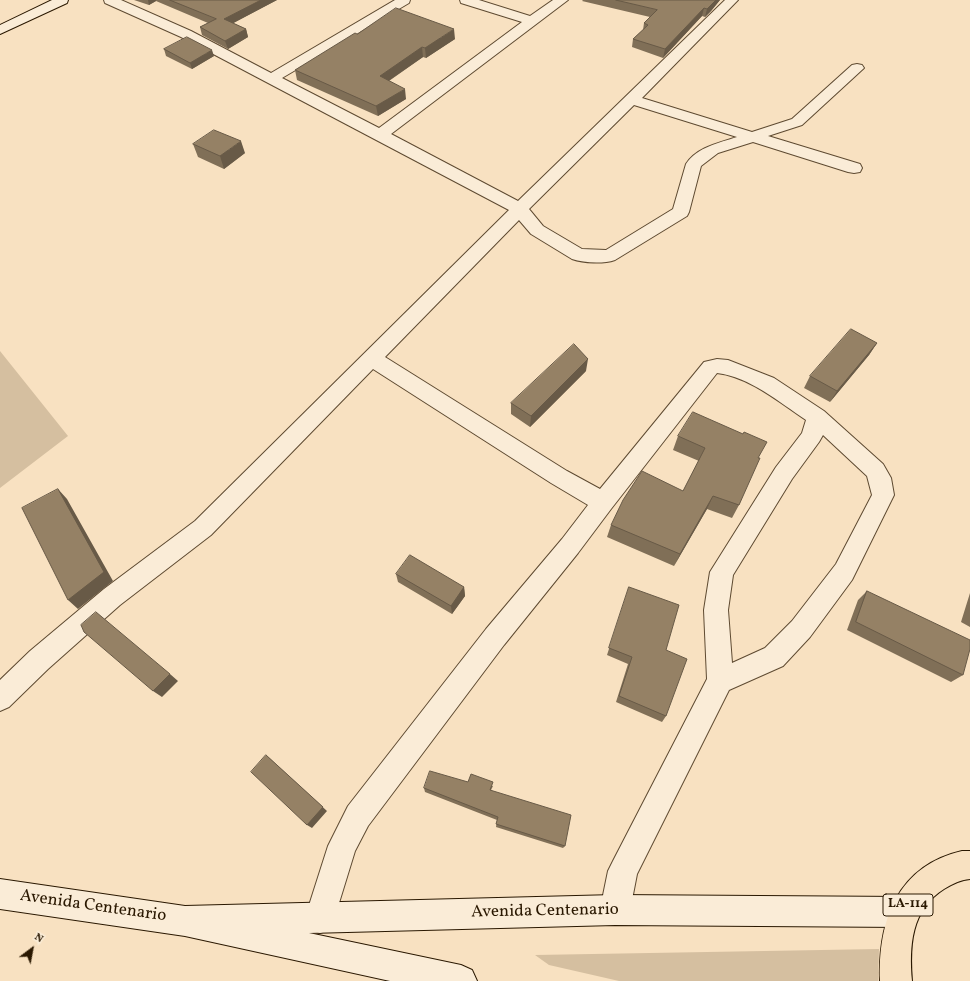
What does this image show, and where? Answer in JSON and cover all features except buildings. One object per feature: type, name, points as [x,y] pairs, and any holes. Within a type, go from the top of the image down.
[{"type":"main road","name":"LA-114","points":[[896,981],[894,961],[896,943],[904,912],[911,900],[928,881],[966,862]]},
{"type":"street","points":[[0,30],[62,0]]},
{"type":"street","points":[[110,0],[186,34],[520,209],[537,230],[578,255],[609,256],[681,212],[694,164],[712,150],[797,122],[856,68]]},
{"type":"street","points":[[271,79],[404,0]]},
{"type":"street","points":[[466,0],[532,21]]},
{"type":"street","points":[[380,135],[562,0]]},
{"type":"street","points":[[0,698],[39,660],[112,596],[203,528],[520,209],[732,0]]},
{"type":"street","points":[[631,99],[854,168]]},
{"type":"street","points":[[372,359],[559,477],[602,502]]},
{"type":"street","points":[[320,918],[342,846],[358,816],[495,637],[570,546],[602,502],[710,367],[717,366],[728,367],[767,383],[817,417],[874,470],[880,478],[883,495],[881,502],[844,572],[801,629],[774,656],[720,681]]},
{"type":"street","points":[[616,910],[623,871],[720,681],[716,610],[722,572],[784,473],[812,436],[817,417]]},
{"type":"street","name":"Avenida Centenario","points":[[0,894],[185,921],[461,981]]},
{"type":"street","name":"Avenida Centenario","points":[[185,921],[616,910],[904,912]]},
{"type":"shaded area","points":[[0,351],[68,436],[0,488]]},
{"type":"shaded area","points":[[879,949],[878,981],[619,981],[549,965],[535,955]]}]
